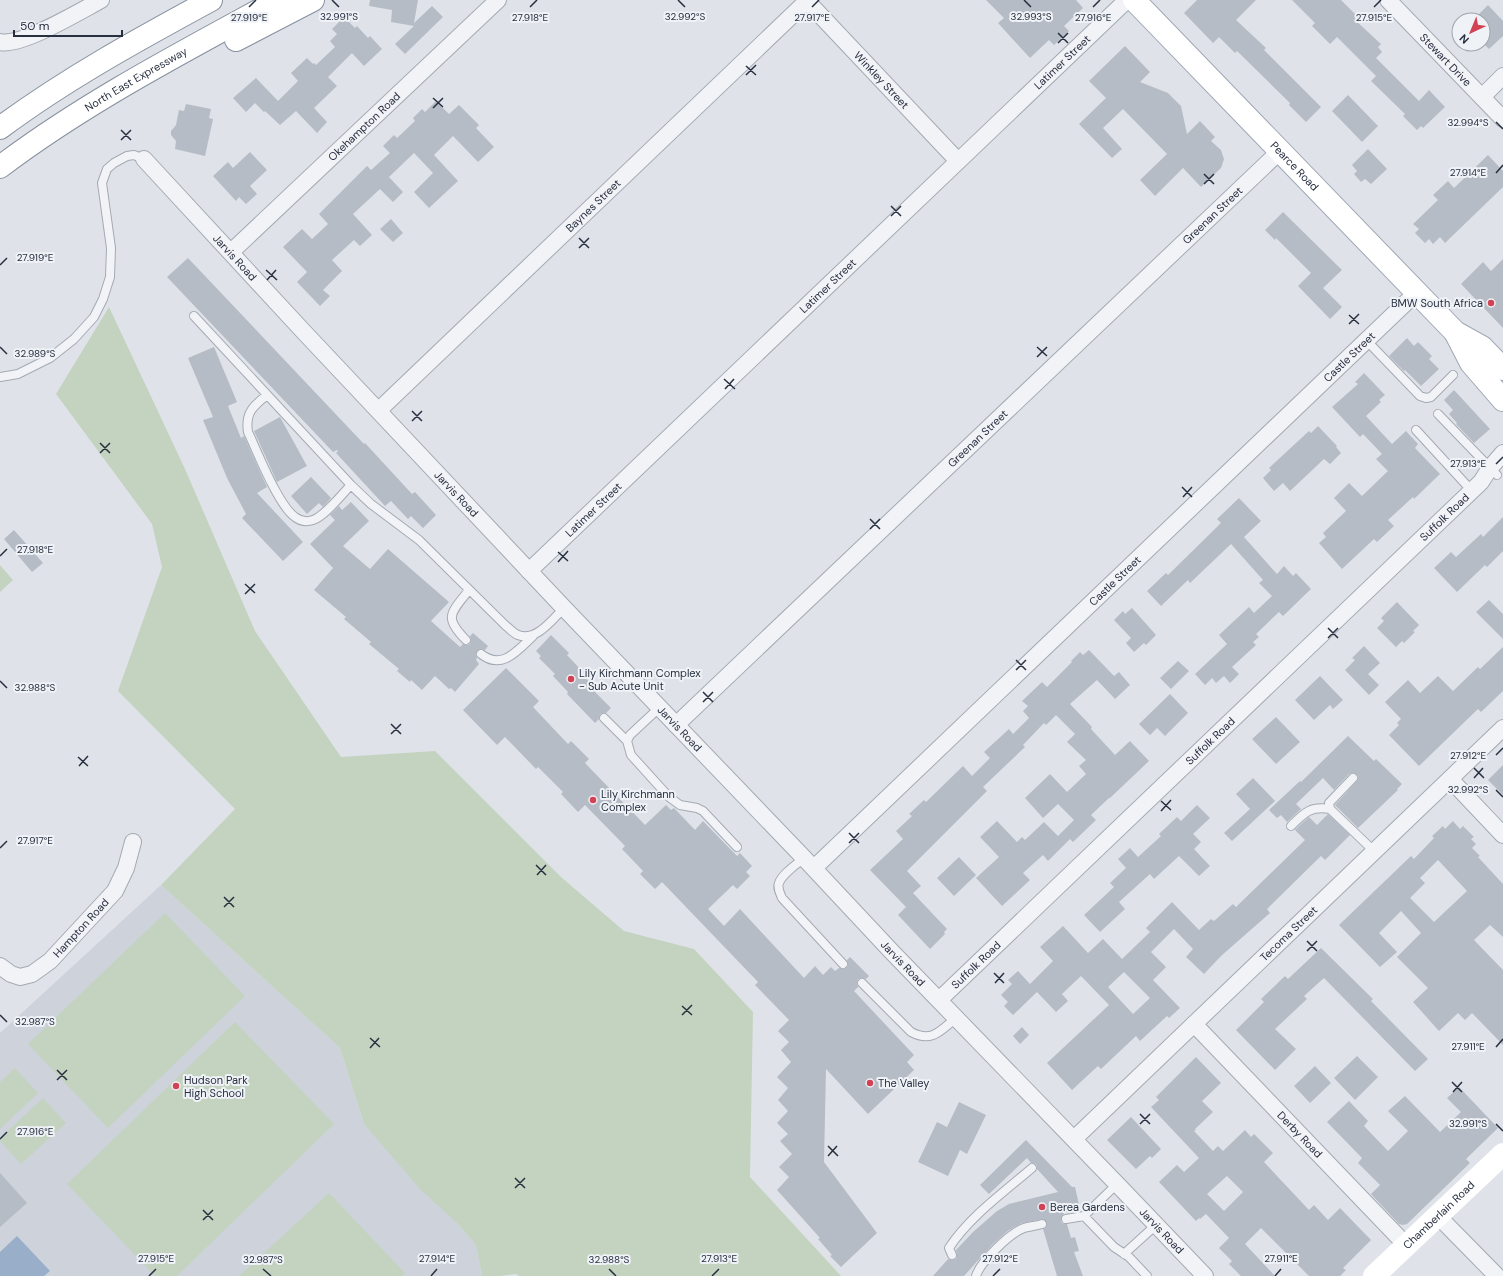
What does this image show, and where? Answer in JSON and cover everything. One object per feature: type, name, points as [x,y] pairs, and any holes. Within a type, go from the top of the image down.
[{"type":"main road","points":[[107,58],[161,11],[180,0]]},
{"type":"main road","points":[[0,128],[37,100],[107,58],[211,0]]},
{"type":"main road","name":"North East Expressway","points":[[0,167],[60,124],[122,86],[278,0]]},
{"type":"main road","points":[[122,86],[193,62],[313,0]]},
{"type":"main road","name":"Pearce Road","points":[[1134,0],[1416,293],[1455,332],[1482,347],[1503,369]]},
{"type":"main road","name":"Pearce Road","points":[[1455,332],[1471,363],[1503,400]]},
{"type":"main road","name":"Chamberlain Road","points":[[1379,1274],[1406,1245],[1503,1154]]},
{"type":"street","points":[[0,42],[11,43],[26,39],[101,0]]},
{"type":"street","name":"Okehampton Road","points":[[231,252],[498,0]]},
{"type":"street","name":"Latimer Street","points":[[529,571],[1127,0]]},
{"type":"street","name":"Stewart Drive","points":[[1388,0],[1503,119]]},
{"type":"street","name":"Winkley Street","points":[[806,1],[958,161]]},
{"type":"street","name":"Baynes Street","points":[[378,410],[806,1]]},
{"type":"street","points":[[1482,97],[1503,76]]},
{"type":"street","name":"Greenan Street","points":[[676,725],[1279,152]]},
{"type":"street","name":"Jarvis Road","points":[[144,159],[564,608],[809,863],[892,952],[1118,1184],[1205,1276]]},
{"type":"street","name":"Castle Street","points":[[809,863],[1367,341],[1416,293]]},
{"type":"street","name":"Suffolk Road","points":[[939,1000],[1476,487],[1497,471],[1503,453]]},
{"type":"street","name":"Tecoma Street","points":[[1074,1139],[1503,728]]},
{"type":"street","points":[[1450,779],[1503,835]]},
{"type":"street","name":"Hampton Road","points":[[0,966],[10,974],[20,977],[32,974],[50,961],[115,891],[126,868],[133,842]]},
{"type":"street","name":"Derby Road","points":[[1194,1024],[1406,1245]]},
{"type":"street","points":[[1438,1216],[1497,1276]]},
{"type":"lane","points":[[0,377],[18,374],[50,358],[74,339],[94,317],[103,299],[110,277],[111,248],[102,183],[107,169],[114,163],[127,156],[134,155],[144,159]]},
{"type":"lane","points":[[194,316],[351,485],[371,504],[419,540],[516,634],[526,637],[535,634]]},
{"type":"lane","points":[[1367,341],[1420,396],[1426,398],[1431,397],[1453,375]]},
{"type":"lane","points":[[267,395],[253,407],[247,417],[246,423],[248,432],[274,486],[287,509],[296,518],[306,521],[314,520],[323,514],[351,485]]},
{"type":"lane","points":[[1438,414],[1497,471]]},
{"type":"lane","points":[[1416,430],[1476,487]]},
{"type":"lane","points":[[466,640],[452,624],[451,617],[454,610],[470,590]]},
{"type":"lane","points":[[481,654],[490,660],[502,660],[512,655],[564,608]]},
{"type":"lane","points":[[627,741],[630,735],[659,708]]},
{"type":"lane","points":[[604,718],[627,741],[631,755],[669,797],[680,805],[697,808],[703,811],[737,847]]},
{"type":"lane","points":[[1330,809],[1329,803],[1353,778]]},
{"type":"lane","points":[[1291,826],[1302,815],[1311,809],[1320,807],[1330,809],[1375,852]]},
{"type":"lane","points":[[809,863],[788,871],[779,882],[779,890],[782,898],[843,964]]},
{"type":"lane","points":[[862,983],[911,1032],[918,1036],[926,1038],[936,1034],[956,1018]]},
{"type":"lane","points":[[952,1255],[949,1248],[955,1237],[985,1208],[1032,1168]]},
{"type":"lane","points":[[1066,1219],[1084,1216],[1118,1184]]},
{"type":"lane","points":[[1084,1216],[1114,1247],[1124,1254],[1147,1276]]},
{"type":"lane","points":[[973,1274],[997,1247],[1011,1236],[1023,1228],[1042,1224]]},
{"type":"lane","points":[[1124,1254],[1156,1225]]},
{"type":"shaded area","name":"Hudson Park High School","points":[[161,885],[340,1048],[364,1124],[476,1245],[482,1276],[0,1276],[0,1033]]},
{"type":"green space","points":[[109,307],[185,469],[255,631],[341,757],[435,751],[561,877],[624,931],[694,949],[753,1012],[750,1177],[841,1276],[519,1276],[516,1274],[482,1276],[476,1245],[458,1224],[420,1189],[364,1124],[340,1048],[161,885],[235,809],[118,691],[162,567],[152,524],[56,394]]},
{"type":"green space","points":[[0,565],[13,580],[0,592]]},
{"type":"green space","points":[[165,913],[245,996],[108,1128],[28,1044]]},
{"type":"green space","points":[[235,1022],[334,1124],[177,1276],[155,1276],[67,1184]]},
{"type":"green space","points":[[15,1068],[38,1093],[0,1129],[0,1082]]},
{"type":"green space","points":[[43,1098],[66,1123],[21,1164],[0,1141],[0,1138]]},
{"type":"green space","points":[[329,1193],[405,1273],[402,1276],[239,1276]]},
{"type":"water","points":[[17,1236],[50,1271],[44,1276],[0,1276],[0,1252]]},
{"type":"building","points":[[370,0],[418,0],[414,23],[432,6],[443,17],[405,54],[395,44],[414,26],[391,22],[392,10],[369,6]]},
{"type":"building","points":[[986,0],[1076,0],[1083,8],[1064,26],[1069,31],[1054,45],[1049,40],[1030,58],[998,23],[1004,18]]},
{"type":"building","points":[[1197,0],[1256,0],[1236,20],[1266,48],[1264,50],[1321,107],[1306,122],[1289,105],[1290,103],[1237,51],[1235,53],[1219,37],[1213,43],[1184,13]]},
{"type":"building","points":[[1292,0],[1341,0],[1358,17],[1355,20],[1381,44],[1378,47],[1382,52],[1376,58],[1419,101],[1429,90],[1445,107],[1423,128],[1421,126],[1417,130],[1403,116],[1405,114],[1371,81],[1376,76],[1337,37],[1330,44],[1312,26],[1315,23]]},
{"type":"building","points":[[1488,5],[1503,21],[1503,36],[1491,47],[1491,12],[1481,12]]},
{"type":"building","points":[[344,17],[355,28],[357,26],[368,38],[370,36],[382,49],[364,66],[352,53],[328,77],[337,86],[314,108],[327,122],[317,133],[296,111],[280,125],[255,103],[246,112],[233,98],[256,78],[278,101],[298,81],[291,73],[307,58],[316,65],[335,47],[330,41],[337,34],[332,29]]},
{"type":"building","points":[[1125,46],[1150,72],[1140,82],[1168,93],[1181,106],[1187,134],[1200,121],[1215,137],[1211,141],[1221,150],[1224,159],[1221,168],[1201,187],[1183,168],[1155,196],[1140,180],[1167,154],[1123,109],[1103,128],[1122,149],[1112,158],[1079,124],[1106,98],[1089,81]]},
{"type":"building","points":[[1348,95],[1378,126],[1362,142],[1332,111]]},
{"type":"building","points":[[436,101],[449,114],[459,105],[479,125],[476,128],[494,147],[478,162],[453,136],[434,155],[458,181],[429,208],[414,192],[433,173],[414,153],[389,177],[403,192],[393,202],[380,189],[353,214],[372,235],[360,246],[354,240],[332,260],[342,271],[323,290],[330,296],[320,306],[297,282],[307,272],[283,247],[302,229],[312,239],[328,224],[319,214],[367,166],[371,170],[390,153],[383,146],[394,135],[397,138],[415,121],[413,118],[422,109],[425,112]]},
{"type":"building","points":[[186,104],[211,109],[209,118],[213,119],[205,156],[175,149],[176,141],[171,135],[171,131],[176,125],[179,110],[184,111]]},
{"type":"building","points":[[1368,149],[1387,169],[1371,184],[1365,179],[1361,182],[1354,174],[1357,171],[1352,165]]},
{"type":"building","points":[[250,152],[267,170],[250,186],[257,194],[246,204],[239,197],[236,201],[213,176],[228,162],[233,168]]},
{"type":"building","points":[[1488,155],[1503,171],[1503,187],[1445,243],[1440,237],[1433,244],[1429,239],[1425,243],[1415,233],[1419,229],[1413,224],[1438,200],[1433,195],[1448,181],[1454,188]]},
{"type":"building","points":[[1283,212],[1342,270],[1323,288],[1342,307],[1330,319],[1298,286],[1311,273],[1276,238],[1275,240],[1265,230]]},
{"type":"building","points":[[391,219],[403,233],[393,242],[380,229]]},
{"type":"building","points":[[188,258],[412,494],[415,492],[436,515],[423,528],[411,516],[408,519],[391,501],[385,506],[336,453],[338,451],[333,452],[167,277]]},
{"type":"building","name":"BMW South Africa","points":[[1503,259],[1503,328],[1461,284],[1483,262],[1491,271]]},
{"type":"building","points":[[1407,338],[1414,346],[1418,342],[1432,356],[1429,359],[1439,369],[1421,386],[1389,356]]},
{"type":"building","points":[[214,347],[237,402],[228,406],[241,438],[244,436],[267,487],[257,493],[303,542],[283,561],[242,518],[246,514],[227,478],[203,420],[213,417],[188,358]]},
{"type":"building","points":[[1364,373],[1385,395],[1379,400],[1381,402],[1366,416],[1392,444],[1406,431],[1418,444],[1415,448],[1440,474],[1414,499],[1413,497],[1388,520],[1394,526],[1377,542],[1374,539],[1342,569],[1319,543],[1326,537],[1323,533],[1346,511],[1334,498],[1349,483],[1362,496],[1388,471],[1376,459],[1382,454],[1363,434],[1360,437],[1332,407],[1358,384],[1355,382]]},
{"type":"building","points":[[1454,390],[1490,429],[1474,443],[1456,424],[1457,423],[1449,414],[1453,410],[1444,400]]},
{"type":"building","points":[[280,417],[307,466],[277,482],[254,431]]},
{"type":"building","points":[[1318,426],[1337,446],[1336,447],[1341,453],[1330,464],[1324,459],[1290,491],[1283,483],[1274,491],[1263,478],[1271,470],[1269,468],[1309,431],[1311,433]]},
{"type":"building","points":[[311,477],[331,498],[323,507],[319,503],[307,514],[291,496]]},
{"type":"building","points":[[1239,498],[1261,521],[1244,537],[1277,574],[1284,566],[1293,576],[1296,573],[1311,589],[1283,616],[1279,612],[1256,634],[1259,637],[1253,642],[1256,645],[1232,667],[1239,674],[1230,683],[1224,676],[1216,683],[1212,678],[1205,685],[1195,674],[1227,644],[1219,635],[1249,607],[1254,613],[1272,596],[1259,583],[1263,580],[1231,544],[1190,583],[1188,580],[1161,606],[1147,591],[1166,573],[1168,575],[1221,523],[1217,519]]},
{"type":"building","points":[[351,502],[369,521],[343,546],[370,569],[388,549],[449,602],[431,621],[460,647],[463,644],[470,644],[470,636],[473,633],[488,646],[485,650],[481,649],[477,651],[476,660],[479,664],[455,692],[451,688],[449,689],[435,676],[422,690],[411,680],[410,682],[397,671],[399,669],[369,644],[371,642],[344,619],[346,617],[314,590],[333,568],[310,544],[335,520],[330,515],[339,506],[342,510]]},
{"type":"building","points":[[1503,517],[1503,551],[1487,567],[1485,565],[1457,592],[1434,568],[1451,552],[1456,557],[1481,534],[1483,537]]},
{"type":"building","points":[[14,530],[43,563],[32,572],[4,539]]},
{"type":"building","points":[[1489,600],[1503,614],[1503,639],[1476,612]]},
{"type":"building","points":[[1397,602],[1419,625],[1413,631],[1415,632],[1404,643],[1402,641],[1396,647],[1377,628],[1384,621],[1381,618]]},
{"type":"building","points":[[1132,608],[1156,635],[1146,645],[1144,643],[1134,652],[1126,643],[1131,638],[1114,620],[1123,611],[1125,614]]},
{"type":"building","name":"Lily Kirchmann Complex - Sub Acute Unit","points":[[551,635],[569,653],[567,655],[596,689],[594,691],[611,708],[606,713],[600,714],[599,719],[595,723],[567,694],[568,692],[553,676],[555,674],[539,658],[541,656],[536,651]]},
{"type":"building","points":[[1364,646],[1380,663],[1368,674],[1379,685],[1369,695],[1345,670],[1355,660],[1352,658]]},
{"type":"building","points":[[1503,647],[1503,691],[1481,712],[1478,709],[1419,766],[1389,735],[1399,725],[1397,723],[1401,719],[1385,702],[1408,680],[1420,693],[1438,676],[1453,691],[1478,667],[1480,669]]},
{"type":"building","points":[[1089,650],[1114,676],[1119,672],[1130,685],[1115,699],[1097,680],[1070,704],[1092,727],[1091,729],[1115,755],[1130,741],[1149,761],[1091,815],[1096,820],[1073,842],[1070,839],[1048,861],[1043,855],[1023,873],[1030,880],[1002,906],[976,878],[999,857],[980,837],[997,821],[1017,842],[1022,837],[1025,840],[1044,822],[1058,836],[1074,820],[1058,804],[1043,818],[1025,798],[1050,774],[1067,792],[1086,774],[1079,766],[1086,760],[1067,742],[1075,734],[1056,715],[1046,725],[1044,723],[1023,745],[1025,747],[983,787],[987,791],[907,871],[921,886],[913,893],[947,929],[944,932],[945,934],[930,949],[898,915],[906,907],[870,870],[903,839],[896,831],[912,816],[909,814],[924,800],[926,802],[963,766],[972,776],[990,758],[984,752],[1009,729],[1013,734],[1029,718],[1023,711],[1028,706],[1022,701],[1042,682],[1047,687],[1080,652],[1083,655]]},
{"type":"building","points":[[1178,661],[1189,671],[1171,689],[1160,678]]},
{"type":"building","points":[[506,668],[539,701],[533,707],[568,744],[571,741],[589,759],[585,763],[645,825],[666,805],[671,810],[674,808],[695,830],[703,821],[737,856],[740,853],[752,866],[746,872],[750,876],[737,889],[733,885],[708,909],[724,926],[740,909],[804,978],[815,966],[823,975],[831,967],[835,971],[839,968],[845,969],[848,966],[847,960],[850,957],[869,976],[866,979],[858,979],[858,987],[854,991],[914,1055],[907,1062],[914,1070],[868,1114],[826,1069],[824,1162],[877,1233],[841,1267],[830,1256],[832,1255],[818,1239],[820,1238],[777,1190],[789,1177],[779,1167],[792,1154],[780,1141],[788,1134],[777,1123],[788,1111],[778,1100],[788,1088],[777,1077],[791,1062],[781,1050],[789,1042],[778,1031],[789,1020],[755,985],[758,982],[662,882],[655,889],[640,874],[643,871],[622,849],[625,846],[585,805],[578,812],[561,794],[563,792],[538,767],[536,769],[505,737],[497,745],[463,710]]},
{"type":"building","points":[[1320,676],[1343,700],[1333,709],[1330,705],[1314,720],[1295,700]]},
{"type":"building","points":[[1170,694],[1188,713],[1165,736],[1157,728],[1150,735],[1139,724]]},
{"type":"building","points":[[1276,717],[1300,742],[1276,764],[1252,739]]},
{"type":"building","points":[[1348,736],[1374,761],[1376,759],[1402,784],[1397,789],[1398,790],[1358,828],[1335,805],[1357,781],[1358,776],[1354,773],[1349,774],[1334,790],[1323,778],[1296,804],[1301,809],[1287,822],[1281,815],[1277,818],[1269,810],[1300,781],[1301,782]]},
{"type":"building","points":[[1503,765],[1503,795],[1488,780]]},
{"type":"building","points":[[1253,778],[1275,801],[1232,841],[1224,833],[1250,809],[1236,794]]},
{"type":"building","points":[[1197,805],[1210,818],[1193,834],[1201,842],[1194,849],[1210,866],[1199,876],[1179,856],[1154,879],[1150,874],[1119,902],[1125,909],[1100,932],[1084,915],[1114,887],[1110,883],[1126,868],[1118,859],[1130,848],[1138,857],[1161,836],[1159,834],[1177,817],[1181,821]]},
{"type":"building","points":[[1328,814],[1350,835],[1325,860],[1321,856],[1267,909],[1270,913],[1221,956],[1204,974],[1186,957],[1193,949],[1174,929],[1151,952],[1166,967],[1153,980],[1180,1008],[1169,1018],[1167,1016],[1140,1041],[1136,1036],[1101,1069],[1098,1066],[1072,1090],[1047,1063],[1109,1005],[1081,976],[1062,994],[1068,1001],[1056,1012],[1037,992],[1013,1015],[1004,1006],[1008,1002],[1001,995],[1012,984],[1008,980],[1018,971],[1030,984],[1053,961],[1040,947],[1063,926],[1088,953],[1103,939],[1122,959],[1150,932],[1146,928],[1172,902],[1199,930],[1211,919],[1214,921],[1233,904],[1236,907],[1305,840],[1295,830],[1303,822],[1309,817],[1317,825]],"holes":[[[1124,972],[1150,998],[1133,1014],[1108,987]]]},
{"type":"building","points":[[1453,821],[1460,829],[1463,826],[1474,837],[1471,839],[1476,844],[1472,848],[1480,856],[1478,857],[1503,884],[1503,937],[1490,925],[1474,940],[1503,970],[1503,1045],[1472,1013],[1465,1020],[1458,1013],[1439,1031],[1413,1002],[1428,988],[1397,957],[1421,933],[1401,911],[1379,933],[1397,952],[1380,967],[1339,925],[1411,856],[1414,859],[1434,838],[1432,836],[1443,826],[1445,829]],"holes":[[[1438,860],[1467,891],[1434,922],[1410,898],[1425,883],[1420,878]]]},
{"type":"building","points":[[959,857],[976,875],[954,896],[937,878]]},
{"type":"building","points":[[1321,948],[1373,999],[1371,1001],[1428,1059],[1415,1071],[1324,978],[1304,996],[1307,999],[1275,1029],[1296,1049],[1275,1070],[1236,1030],[1264,1002],[1261,999],[1285,976],[1288,979]]},
{"type":"building","points":[[1022,1027],[1029,1035],[1020,1044],[1013,1036]]},
{"type":"building","points":[[1357,1056],[1378,1077],[1355,1100],[1334,1078]]},
{"type":"building","points":[[1196,1057],[1221,1083],[1202,1101],[1213,1112],[1194,1131],[1213,1151],[1218,1146],[1223,1151],[1245,1130],[1251,1137],[1254,1134],[1273,1153],[1264,1162],[1309,1210],[1314,1205],[1328,1220],[1340,1208],[1371,1240],[1343,1268],[1346,1270],[1340,1276],[1309,1276],[1261,1228],[1245,1244],[1275,1276],[1241,1276],[1229,1264],[1232,1261],[1219,1248],[1229,1238],[1206,1214],[1196,1221],[1159,1182],[1177,1165],[1184,1172],[1199,1158],[1151,1107],[1159,1100],[1156,1097]],"holes":[[[1227,1176],[1243,1192],[1224,1211],[1207,1194]]]},
{"type":"building","points":[[1315,1066],[1331,1083],[1310,1103],[1294,1086]]},
{"type":"building","points":[[1459,1087],[1498,1128],[1466,1159],[1470,1163],[1407,1224],[1399,1224],[1371,1194],[1380,1185],[1358,1163],[1362,1158],[1327,1122],[1349,1101],[1368,1121],[1364,1126],[1388,1151],[1408,1131],[1388,1111],[1405,1096],[1440,1132],[1461,1112],[1447,1098]]},
{"type":"building","points":[[959,1102],[986,1115],[967,1154],[960,1150],[948,1176],[918,1162],[937,1122],[947,1127]]},
{"type":"building","points":[[1131,1117],[1161,1149],[1152,1158],[1150,1156],[1136,1169],[1107,1140]]},
{"type":"building","name":"Berea Gardens","points":[[1026,1140],[1072,1187],[1075,1187],[1080,1209],[1064,1213],[1061,1220],[1062,1223],[1067,1224],[1071,1238],[1075,1237],[1079,1251],[1074,1252],[1083,1276],[1057,1276],[1043,1229],[1046,1227],[1047,1223],[1043,1219],[1022,1223],[1009,1230],[992,1245],[964,1276],[933,1276],[948,1259],[956,1259],[956,1250],[973,1232],[997,1211],[1009,1204],[1058,1192],[1037,1169],[1036,1164],[1031,1163],[1027,1158],[989,1194],[980,1185]]},
{"type":"building","points":[[0,1173],[27,1203],[0,1227]]},
{"type":"place","name":"BMW South Africa","points":[[1491,303]]},
{"type":"place","name":"Lily Kirchmann Complex - Sub Acute Unit","points":[[571,679]]},
{"type":"place","name":"Lily Kirchmann Complex","points":[[593,800]]},
{"type":"place","name":"The Valley","points":[[870,1083]]},
{"type":"place","name":"Hudson Park High School","points":[[176,1086]]},
{"type":"place","name":"Berea Gardens","points":[[1042,1207]]}]
